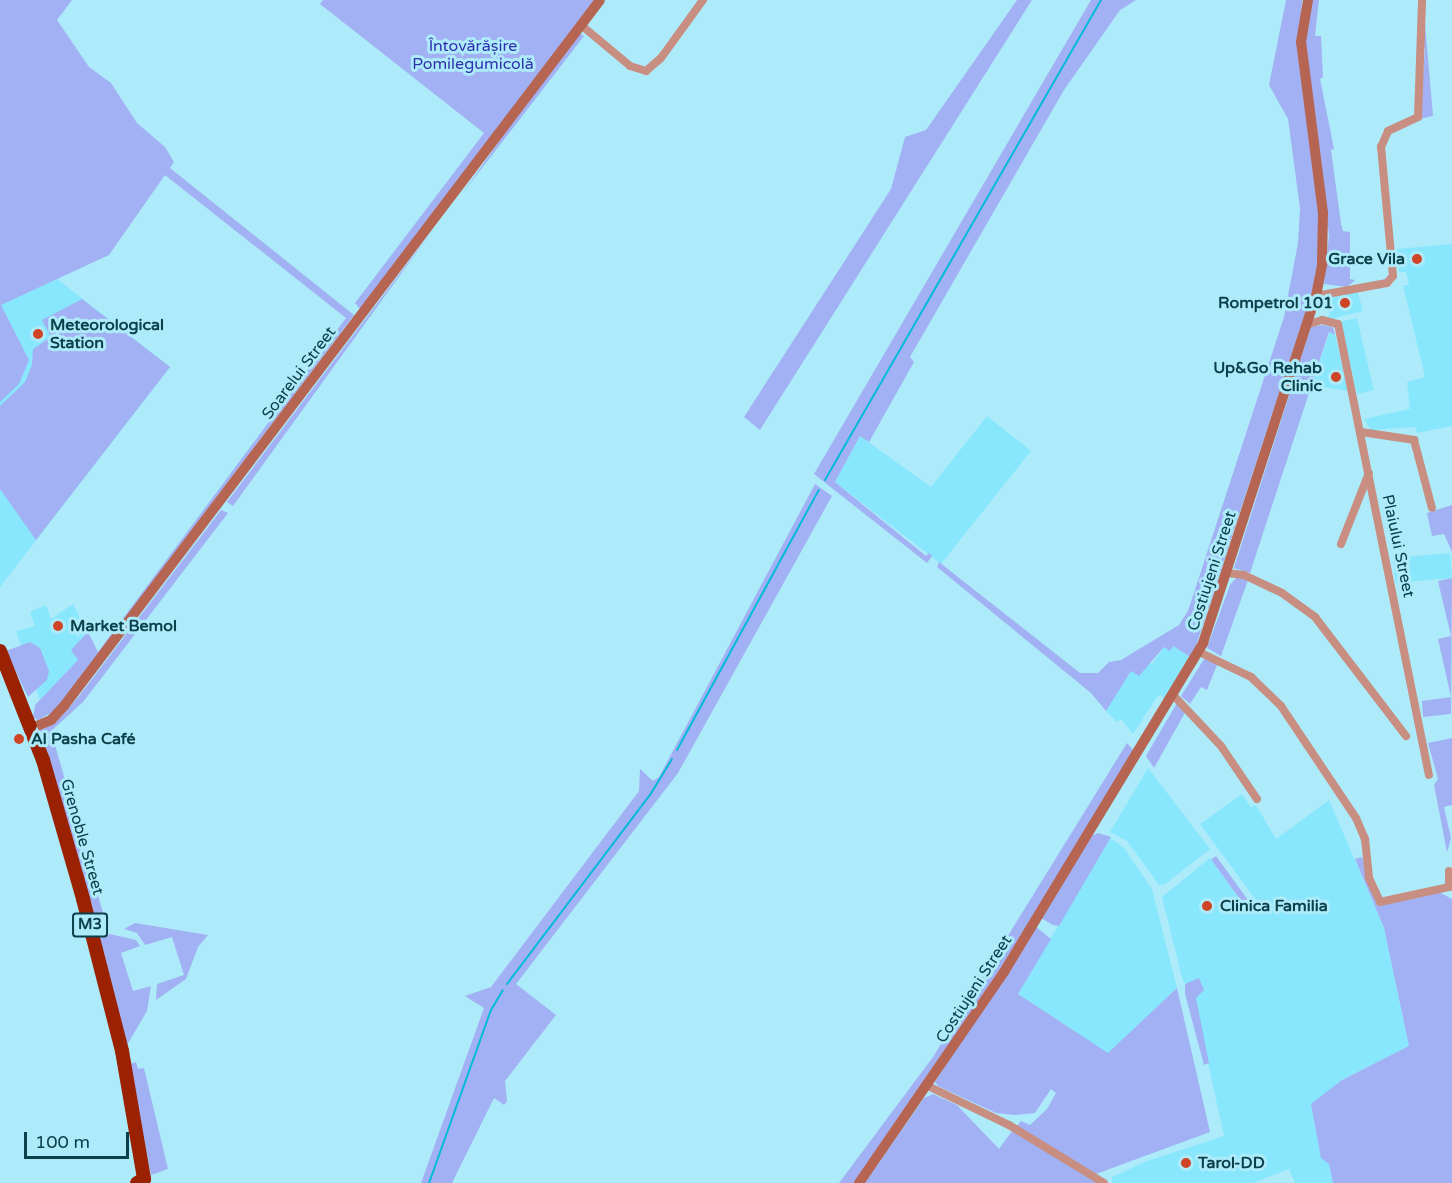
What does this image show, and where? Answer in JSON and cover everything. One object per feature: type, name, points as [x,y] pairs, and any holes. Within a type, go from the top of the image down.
[{"type":"highway","name":"Grenoble Street","points":[[0,651],[32,728],[83,899],[122,1051],[141,1181]]},
{"type":"street","name":"Soarelui Street","points":[[32,728],[51,720],[64,706],[600,0]]},
{"type":"street","points":[[581,25],[630,66],[646,71],[661,58],[703,0]]},
{"type":"street","name":"Costiujeni Street","points":[[859,1183],[928,1086],[1004,972],[1199,652],[1227,573],[1316,296],[1324,232],[1301,42],[1308,0]]},
{"type":"street","points":[[1316,296],[1387,283],[1393,276],[1381,147],[1388,131],[1418,117],[1422,0]]},
{"type":"street","name":"Plaiului Street","points":[[1306,325],[1322,320],[1338,324],[1429,775]]},
{"type":"street","points":[[1361,432],[1414,440],[1432,508]]},
{"type":"street","points":[[1341,544],[1369,473]]},
{"type":"street","points":[[1227,573],[1244,575],[1282,593],[1315,617],[1406,736]]},
{"type":"street","points":[[1199,652],[1251,677],[1281,706],[1356,818],[1365,839],[1369,878],[1380,902],[1449,887],[1449,871]]},
{"type":"street","points":[[1174,696],[1221,746],[1257,799]]},
{"type":"street","points":[[928,1086],[1009,1125],[1101,1180]]},
{"type":"shaded area","points":[[1452,244],[1452,426],[1417,433],[1416,427],[1371,430],[1364,419],[1410,409],[1407,382],[1425,377],[1403,285],[1409,285],[1406,272],[1399,272],[1397,249]]},
{"type":"shaded area","points":[[56,278],[170,367],[0,587],[0,305]]},
{"type":"shaded area","points":[[1358,292],[1363,311],[1331,319],[1327,317],[1330,314],[1325,298]]},
{"type":"shaded area","points":[[1357,318],[1374,390],[1357,394],[1340,322]]},
{"type":"shaded area","points":[[1330,331],[1335,335],[1348,391],[1312,385]]},
{"type":"shaded area","points":[[987,416],[1031,451],[941,564],[835,482],[860,436],[931,487]]},
{"type":"shaded area","points":[[1450,553],[1452,578],[1395,583],[1393,558]]},
{"type":"shaded area","points":[[73,604],[93,645],[40,700],[16,631],[35,626],[30,612],[46,605],[51,619]]},
{"type":"shaded area","points":[[1173,646],[1189,656],[1164,699],[1161,695],[1157,697],[1133,734],[1121,719],[1117,722],[1106,711],[1108,705],[1131,671],[1148,662],[1152,664],[1164,647]]},
{"type":"shaded area","points":[[1148,768],[1210,849],[1164,885],[1159,885],[1127,841],[1110,832]]},
{"type":"shaded area","points":[[1242,794],[1251,807],[1256,805],[1276,839],[1329,800],[1384,928],[1409,1046],[1342,1080],[1329,1163],[1333,1183],[1295,1183],[1289,1169],[1253,1183],[1112,1183],[1112,1177],[1147,1161],[1224,1136],[1201,1031],[1196,998],[1199,994],[1183,981],[1162,897],[1210,858],[1246,908],[1256,900],[1200,824]]},
{"type":"shaded area","points":[[1110,838],[1124,848],[1152,889],[1177,988],[1108,1054],[1018,994]]},
{"type":"green space","points":[[0,0],[72,0],[57,20],[89,67],[111,83],[137,123],[165,147],[174,162],[170,168],[354,315],[56,710],[38,720],[33,717],[35,705],[78,660],[71,650],[88,632],[98,652],[346,318],[165,175],[109,255],[1,305],[29,360],[19,384],[0,402]]},
{"type":"green space","name":"Întovărășire Pomilegumicolă","points":[[323,0],[596,0],[361,310],[355,303],[484,133],[320,4]]},
{"type":"green space","points":[[1017,0],[1032,0],[760,430],[744,417],[891,189],[905,137],[926,130]]},
{"type":"green space","points":[[1091,0],[1136,0],[1120,10],[1064,90],[910,357],[914,362],[869,442],[860,436],[835,482],[926,556],[929,553],[932,556],[927,563],[814,474]]},
{"type":"green space","points":[[1286,0],[1302,0],[1298,54],[1318,202],[1319,255],[1314,286],[1192,658],[1173,646],[1170,651],[1164,647],[1139,676],[1131,671],[1106,711],[1091,693],[937,567],[939,562],[1080,673],[1098,673],[1109,662],[1121,660],[1179,625],[1188,611],[1284,317],[1298,243],[1300,208],[1288,119],[1269,85]]},
{"type":"green space","points":[[1312,0],[1319,0],[1315,36],[1321,36],[1323,77],[1320,79],[1334,149],[1331,150],[1341,224],[1343,231],[1350,232],[1350,279],[1355,280],[1347,287],[1324,284],[1329,235],[1305,39]]},
{"type":"green space","points":[[1423,0],[1433,116],[1420,119],[1425,48],[1419,47]]},
{"type":"green space","points":[[579,33],[584,36],[462,194],[532,95]]},
{"type":"green space","points":[[432,231],[233,506],[227,502]]},
{"type":"green space","points":[[82,299],[170,367],[36,540],[0,489],[0,406],[25,382],[32,365],[33,349],[51,337],[42,320]]},
{"type":"green space","points":[[1323,325],[1333,327],[1335,335],[1329,332],[1250,573],[1234,568],[1311,327]]},
{"type":"green space","points":[[815,484],[832,496],[678,773],[516,984],[556,1015],[505,1081],[507,1101],[504,1105],[494,1098],[452,1183],[421,1183],[484,1008],[465,996],[491,987],[639,791],[640,769],[653,781],[659,777]]},
{"type":"green space","points":[[1452,505],[1452,552],[1444,534],[1432,536],[1427,513]]},
{"type":"green space","points":[[221,510],[228,513],[83,702],[51,731],[108,930],[97,930],[38,731],[61,717],[79,696]]},
{"type":"green space","points":[[1237,577],[1248,580],[1221,656],[1207,648],[1230,585]]},
{"type":"green space","points":[[1452,578],[1451,714],[1423,717],[1422,701],[1451,697],[1438,639],[1451,636],[1438,581]]},
{"type":"green space","points":[[30,642],[40,648],[49,671],[47,680],[28,697],[6,651]]},
{"type":"green space","points":[[1204,659],[1219,660],[1207,690],[1201,687],[1190,704],[1181,696]]},
{"type":"green space","points":[[1177,703],[1186,711],[1154,768],[1146,756]]},
{"type":"green space","points":[[1452,738],[1452,805],[1444,807],[1451,838],[1447,852],[1434,785],[1438,779],[1428,743]]},
{"type":"green space","points":[[1127,743],[1135,752],[991,987],[855,1183],[839,1183],[933,1057]]},
{"type":"green space","points":[[1098,833],[1111,837],[1059,926],[1053,925],[1041,918],[1091,836]]},
{"type":"green space","points":[[1216,856],[1251,904],[1246,907],[1211,860]]},
{"type":"green space","points":[[1362,857],[1377,905],[1439,892],[1452,899],[1452,1183],[1333,1183],[1329,1164],[1321,1158],[1311,1104],[1342,1080],[1409,1046],[1384,928],[1355,859]]},
{"type":"green space","points":[[135,923],[208,935],[198,947],[186,979],[156,1000],[157,984],[184,975],[172,937],[145,945],[137,933],[124,929]]},
{"type":"green space","points":[[1036,927],[1051,939],[1018,994],[1108,1053],[1177,988],[1210,1132],[1096,1174],[1017,1126],[1021,1121],[1030,1125],[1047,1109],[1056,1093],[1051,1089],[1035,1113],[1015,1115],[996,1113],[938,1086],[935,1082]]},
{"type":"green space","points":[[110,934],[136,940],[140,946],[121,953],[133,991],[151,986],[147,1011],[127,1045],[100,938]]},
{"type":"green space","points":[[1199,978],[1204,990],[1196,998],[1209,1063],[1204,1065],[1185,994],[1185,984]]},
{"type":"green space","points":[[136,1062],[138,1069],[144,1068],[168,1169],[151,1175],[130,1064]]},
{"type":"green space","points":[[933,1094],[957,1105],[999,1149],[1012,1131],[1100,1183],[865,1183],[924,1098]]},
{"type":"waterway","points":[[825,480],[1101,0]]},
{"type":"waterway","points":[[677,750],[819,490]]},
{"type":"waterway","points":[[507,984],[650,795],[672,759]]},
{"type":"waterway","points":[[429,1183],[491,1010],[503,990]]},
{"type":"place","name":"Grace Vila","points":[[1417,259]]},
{"type":"place","name":"Rompetrol 101","points":[[1345,303]]},
{"type":"place","name":"Meteorological Station","points":[[38,334]]},
{"type":"place","name":"Up&Go Rehab Clinic","points":[[1336,377]]},
{"type":"place","name":"Market Bemol","points":[[58,626]]},
{"type":"place","name":"Al Pasha Café","points":[[19,739]]},
{"type":"place","name":"Clinica Familia","points":[[1207,906]]},
{"type":"place","name":"Tarol-DD","points":[[1186,1163]]}]
